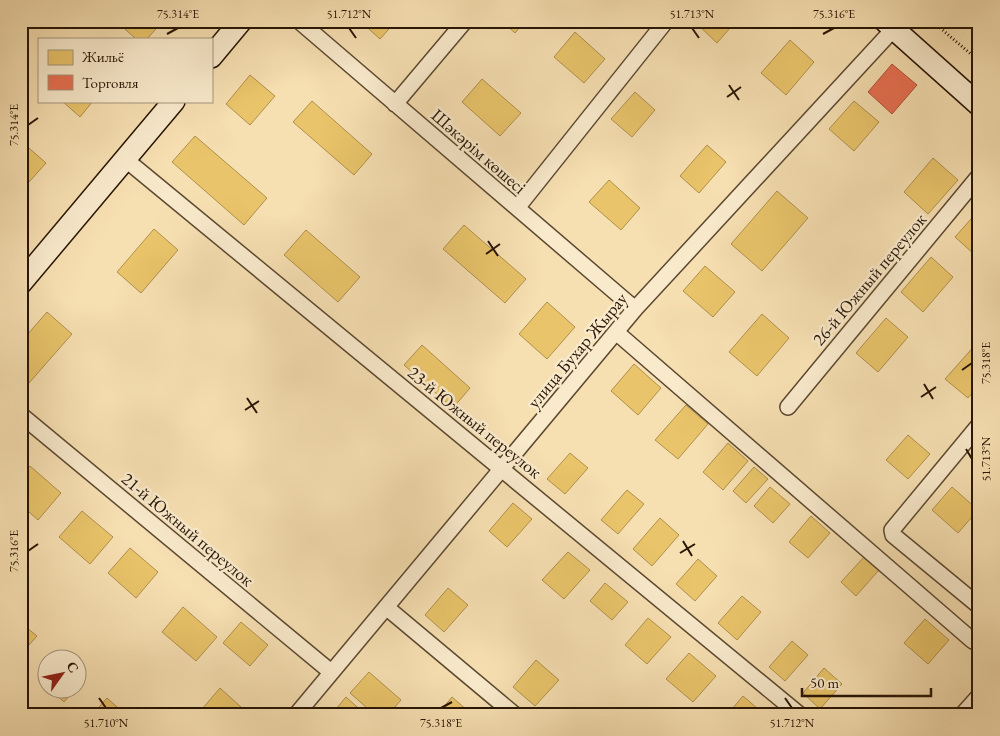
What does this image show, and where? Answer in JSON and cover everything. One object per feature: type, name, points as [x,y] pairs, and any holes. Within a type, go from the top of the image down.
[{"type":"street","points":[[212,56],[241,21]]},
{"type":"street","name":"Шәкәрім көшесі","points":[[299,21],[635,309]]},
{"type":"street","points":[[395,104],[465,21]]},
{"type":"street","points":[[517,208],[666,21]]},
{"type":"street","points":[[893,24],[979,105]]},
{"type":"street","name":"улица Бухар Жырау","points":[[296,715],[635,309],[893,24]]},
{"type":"street","points":[[21,283],[173,102]]},
{"type":"street","name":"23-й Южный переулок","points":[[125,159],[800,715]]},
{"type":"street","name":"26-й Южный переулок","points":[[788,407],[979,176]]},
{"type":"street","points":[[616,332],[973,641]]},
{"type":"street","name":"21-й Южный переулок","points":[[21,415],[331,672]]},
{"type":"street","points":[[979,425],[892,530],[893,535],[979,606]]},
{"type":"street","points":[[386,606],[515,715]]},
{"type":"street","points":[[962,715],[979,696]]},
{"type":"path","points":[[932,21],[979,61]]},
{"type":"building: Жильё","points":[[116,21],[163,21],[148,38],[135,38]]},
{"type":"building: Жильё","points":[[360,21],[396,21],[380,39]]},
{"type":"building: Жильё","points":[[502,21],[525,21],[515,33]]},
{"type":"building: Жильё","points":[[694,21],[736,21],[717,43]]},
{"type":"building: Жильё","points":[[575,32],[605,59],[584,83],[554,57]]},
{"type":"building: Жильё","points":[[790,40],[814,62],[786,95],[761,73]]},
{"type":"building: Жильё","points":[[250,75],[275,96],[250,125],[226,104]]},
{"type":"building: Жильё","points":[[482,79],[521,113],[500,136],[462,102]]},
{"type":"building: Жильё","points":[[635,92],[655,110],[632,137],[611,119]]},
{"type":"building: Жильё","points":[[312,101],[372,154],[354,175],[293,122]]},
{"type":"building: Жильё","points":[[854,101],[879,122],[854,151],[829,129]]},
{"type":"building: Жильё","points":[[63,102],[92,102],[80,117]]},
{"type":"building: Жильё","points":[[195,136],[267,198],[244,225],[172,162]]},
{"type":"building: Жильё","points":[[21,141],[46,163],[21,191]]},
{"type":"building: Жильё","points":[[707,145],[726,162],[699,193],[680,176]]},
{"type":"building: Жильё","points":[[933,158],[958,180],[928,214],[904,192]]},
{"type":"building: Жильё","points":[[609,180],[640,208],[621,230],[589,202]]},
{"type":"building: Жильё","points":[[777,191],[808,218],[762,271],[731,244]]},
{"type":"building: Жильё","points":[[979,210],[979,251],[975,255],[955,237]]},
{"type":"building: Жильё","points":[[464,225],[526,279],[505,303],[443,249]]},
{"type":"building: Жильё","points":[[154,229],[178,250],[141,293],[117,272]]},
{"type":"building: Жильё","points":[[306,230],[360,277],[338,302],[284,255]]},
{"type":"building: Жильё","points":[[931,257],[953,277],[923,312],[901,292]]},
{"type":"building: Жильё","points":[[705,266],[735,292],[713,317],[683,291]]},
{"type":"building: Жильё","points":[[547,302],[575,327],[547,359],[519,334]]},
{"type":"building: Жильё","points":[[47,312],[72,334],[29,383],[21,376],[21,342]]},
{"type":"building: Жильё","points":[[762,314],[789,338],[757,376],[729,352]]},
{"type":"building: Жильё","points":[[886,318],[908,337],[878,372],[856,353]]},
{"type":"building: Жильё","points":[[976,344],[979,347],[979,385],[968,398],[945,379]]},
{"type":"building: Жильё","points":[[422,345],[470,388],[453,408],[404,365]]},
{"type":"building: Жильё","points":[[634,364],[661,388],[638,415],[611,391]]},
{"type":"building: Жильё","points":[[686,405],[708,424],[678,459],[655,440]]},
{"type":"building: Жильё","points":[[908,435],[930,454],[908,479],[886,460]]},
{"type":"building: Жильё","points":[[728,443],[748,461],[723,490],[703,472]]},
{"type":"building: Жильё","points":[[570,453],[588,468],[565,494],[547,479]]},
{"type":"building: Жильё","points":[[30,466],[61,493],[38,520],[21,505],[21,477]]},
{"type":"building: Жильё","points":[[754,467],[768,479],[746,503],[733,491]]},
{"type":"building: Жильё","points":[[770,487],[790,504],[773,523],[754,506]]},
{"type":"building: Жильё","points":[[952,487],[978,510],[958,533],[932,510]]},
{"type":"building: Жильё","points":[[627,490],[644,504],[618,534],[601,520]]},
{"type":"building: Жильё","points":[[513,503],[532,519],[507,547],[489,531]]},
{"type":"building: Жильё","points":[[82,511],[113,537],[90,564],[59,537]]},
{"type":"building: Жильё","points":[[811,516],[830,533],[808,558],[789,542]]},
{"type":"building: Жильё","points":[[660,518],[679,535],[652,566],[633,549]]},
{"type":"building: Жильё","points":[[130,548],[158,572],[136,598],[108,573]]},
{"type":"building: Жильё","points":[[568,552],[590,570],[564,599],[542,580]]},
{"type":"building: Жильё","points":[[864,557],[879,570],[856,596],[841,582]]},
{"type":"building: Жильё","points":[[698,559],[717,576],[695,601],[676,584]]},
{"type":"building: Жильё","points":[[605,583],[628,602],[612,620],[590,601]]},
{"type":"building: Жильё","points":[[448,588],[468,605],[444,632],[425,615]]},
{"type":"building: Жильё","points":[[742,596],[761,612],[737,640],[718,623]]},
{"type":"building: Жильё","points":[[183,607],[217,637],[196,661],[162,632]]},
{"type":"building: Жильё","points":[[648,618],[671,637],[647,664],[625,645]]},
{"type":"building: Жильё","points":[[925,619],[949,640],[928,664],[904,643]]},
{"type":"building: Жильё","points":[[241,622],[268,645],[250,666],[223,643]]},
{"type":"building: Жильё","points":[[21,623],[37,636],[21,654]]},
{"type":"building: Жильё","points":[[792,641],[808,655],[785,681],[769,667]]},
{"type":"building: Жильё","points":[[689,653],[716,676],[693,702],[666,679]]},
{"type":"building: Жильё","points":[[536,660],[559,680],[535,706],[513,687]]},
{"type":"building: Жильё","points":[[824,668],[842,684],[820,709],[803,693]]},
{"type":"building: Жильё","points":[[369,672],[401,700],[388,715],[375,715],[350,693]]},
{"type":"building: Жильё","points":[[220,688],[241,707],[235,715],[197,715]]},
{"type":"building: Жильё","points":[[743,696],[765,715],[727,715]]},
{"type":"building: Жильё","points":[[346,697],[366,715],[331,715]]},
{"type":"building: Жильё","points":[[452,697],[468,711],[465,715],[437,715]]},
{"type":"building: Жильё","points":[[107,698],[126,715],[92,715]]},
{"type":"building: Торговля","points":[[892,64],[917,85],[892,114],[868,92]]}]
